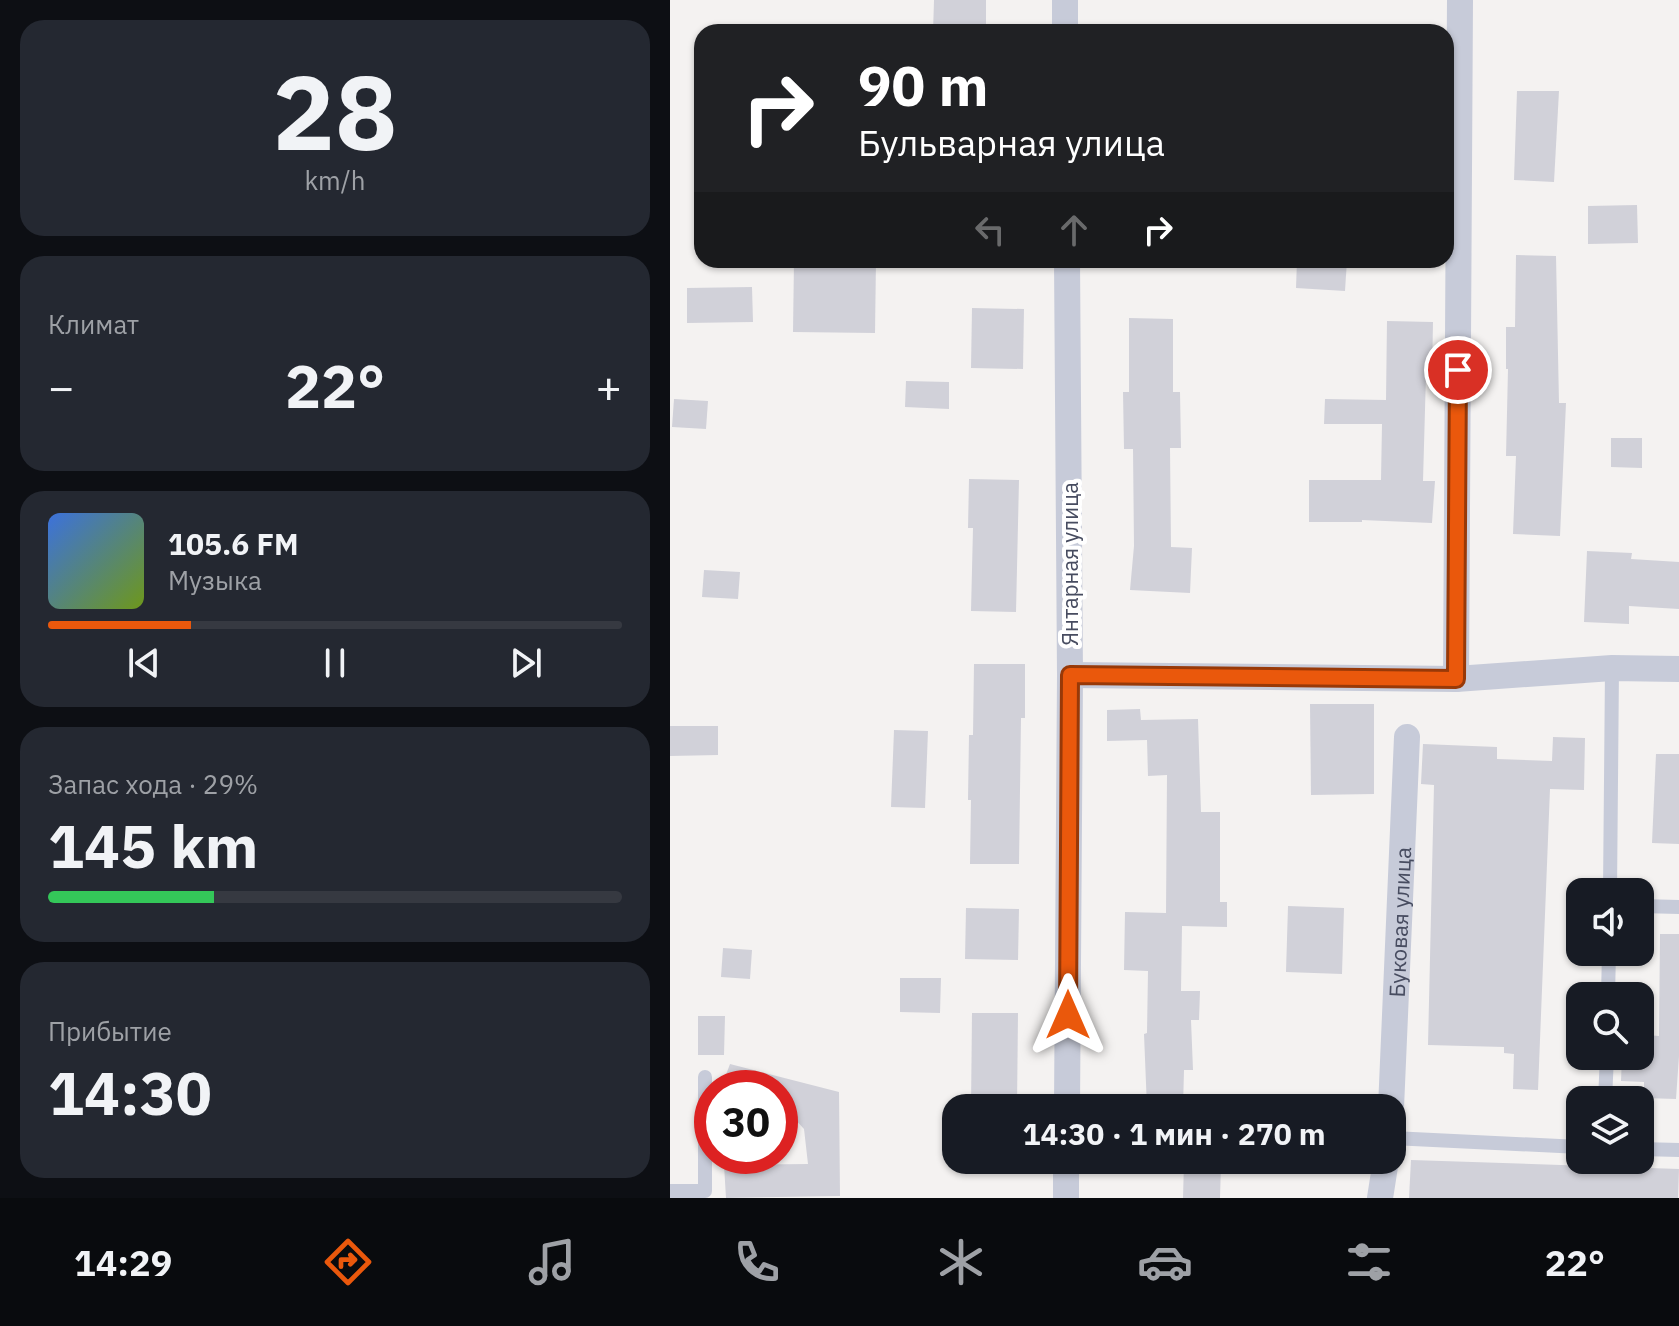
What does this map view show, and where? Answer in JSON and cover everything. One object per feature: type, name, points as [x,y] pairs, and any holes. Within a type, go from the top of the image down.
[{"type":"street","points":[[1065,0],[1065,24]]},
{"type":"street","points":[[1456,679],[1460,0]]},
{"type":"street","name":"Янтарная улица","points":[[1067,268],[1070,675],[1067,1094]]},
{"type":"street","points":[[1070,675],[1456,679],[1612,668],[1679,669]]},
{"type":"street","name":"Буковая улица","points":[[1392,1094],[1407,737]]},
{"type":"street","points":[[1066,1174],[1066,1198]]},
{"type":"street","points":[[1380,1198],[1384,1174]]},
{"type":"lane","points":[[1610,878],[1612,668]]},
{"type":"lane","points":[[1654,906],[1679,907]]},
{"type":"lane","points":[[1406,1139],[1566,1146]]},
{"type":"lane","points":[[1654,1149],[1679,1150]]},
{"type":"lane","points":[[670,1191],[705,1191],[705,1174]]},
{"type":"building","points":[[934,0],[986,0],[986,24],[933,24]]},
{"type":"building","points":[[1517,91],[1559,91],[1554,182],[1514,180]]},
{"type":"building","points":[[1637,205],[1638,243],[1588,244],[1588,206]]},
{"type":"building","points":[[1516,255],[1556,256],[1559,403],[1566,403],[1560,536],[1513,534],[1516,456],[1506,456],[1506,327],[1515,327]]},
{"type":"building","points":[[794,268],[876,268],[875,333],[793,332]]},
{"type":"building","points":[[1297,268],[1346,268],[1345,291],[1296,288]]},
{"type":"building","points":[[752,287],[753,322],[687,323],[687,288]]},
{"type":"building","points":[[972,308],[1024,309],[1023,369],[971,368]]},
{"type":"building","points":[[1129,318],[1173,319],[1173,392],[1180,392],[1181,448],[1170,448],[1171,547],[1192,548],[1190,593],[1130,590],[1134,546],[1133,449],[1124,449],[1123,392],[1129,392]]},
{"type":"building","points":[[1387,321],[1433,322],[1432,374],[1426,374],[1423,481],[1435,481],[1432,523],[1362,520],[1309,522],[1309,480],[1381,480],[1382,424],[1324,424],[1325,399],[1386,400]]},
{"type":"building","points":[[906,381],[949,382],[949,409],[905,407]]},
{"type":"building","points":[[674,399],[708,401],[706,429],[672,427]]},
{"type":"building","points":[[1611,438],[1642,438],[1642,468],[1611,467]]},
{"type":"building","points":[[969,479],[1019,480],[1016,612],[971,611],[973,528],[968,528]]},
{"type":"building","points":[[1587,551],[1632,553],[1631,559],[1679,562],[1679,609],[1629,606],[1629,624],[1584,622]]},
{"type":"building","points":[[704,570],[740,572],[738,599],[702,597]]},
{"type":"building","points":[[974,664],[1025,664],[1019,864],[970,864],[969,735],[973,735]]},
{"type":"building","points":[[1310,704],[1374,704],[1374,794],[1311,795]]},
{"type":"building","points":[[1140,709],[1141,720],[1198,719],[1201,812],[1220,812],[1220,902],[1227,902],[1227,927],[1182,926],[1181,991],[1200,991],[1199,1020],[1191,1020],[1193,1070],[1184,1070],[1183,1094],[1146,1094],[1144,1034],[1147,1033],[1148,971],[1124,970],[1125,912],[1166,913],[1167,775],[1148,776],[1147,740],[1107,741],[1107,710]]},
{"type":"building","points":[[670,726],[718,726],[718,755],[670,756]]},
{"type":"building","points":[[894,730],[928,731],[925,808],[891,807]]},
{"type":"building","points":[[1553,737],[1585,738],[1584,790],[1550,789],[1538,1090],[1513,1089],[1514,1054],[1504,1053],[1504,1047],[1428,1045],[1434,785],[1421,784],[1423,744],[1497,747],[1497,759],[1552,761]]},
{"type":"building","points":[[1656,754],[1679,754],[1679,844],[1652,843]]},
{"type":"building","points":[[1288,906],[1344,908],[1342,974],[1286,972]]},
{"type":"building","points":[[966,908],[1019,909],[1018,960],[965,959]]},
{"type":"building","points":[[1660,934],[1679,934],[1676,1099],[1654,1098],[1654,1086],[1644,1086],[1644,1082],[1621,1081],[1621,1070],[1654,1070],[1654,1036],[1659,1036]]},
{"type":"building","points":[[723,948],[752,950],[750,979],[721,977]]},
{"type":"building","points":[[900,978],[941,978],[940,1013],[900,1012]]},
{"type":"building","points":[[972,1013],[1018,1013],[1017,1094],[971,1094]]},
{"type":"building","points":[[698,1016],[725,1016],[724,1055],[698,1055]]},
{"type":"building","points":[[730,1064],[753,1070],[728,1070]]},
{"type":"building","points":[[798,1081],[839,1092],[840,1196],[726,1198],[725,1174],[798,1174],[798,1164],[808,1164],[804,1129],[798,1122]]},
{"type":"building","points":[[1411,1160],[1566,1165],[1566,1174],[1654,1174],[1654,1168],[1679,1169],[1678,1198],[1409,1198]]},
{"type":"building","points":[[1184,1174],[1221,1174],[1220,1198],[1183,1198]]},
{"type":"route","points":[[1068,1015],[1070,675],[1456,679],[1458,370]]}]
